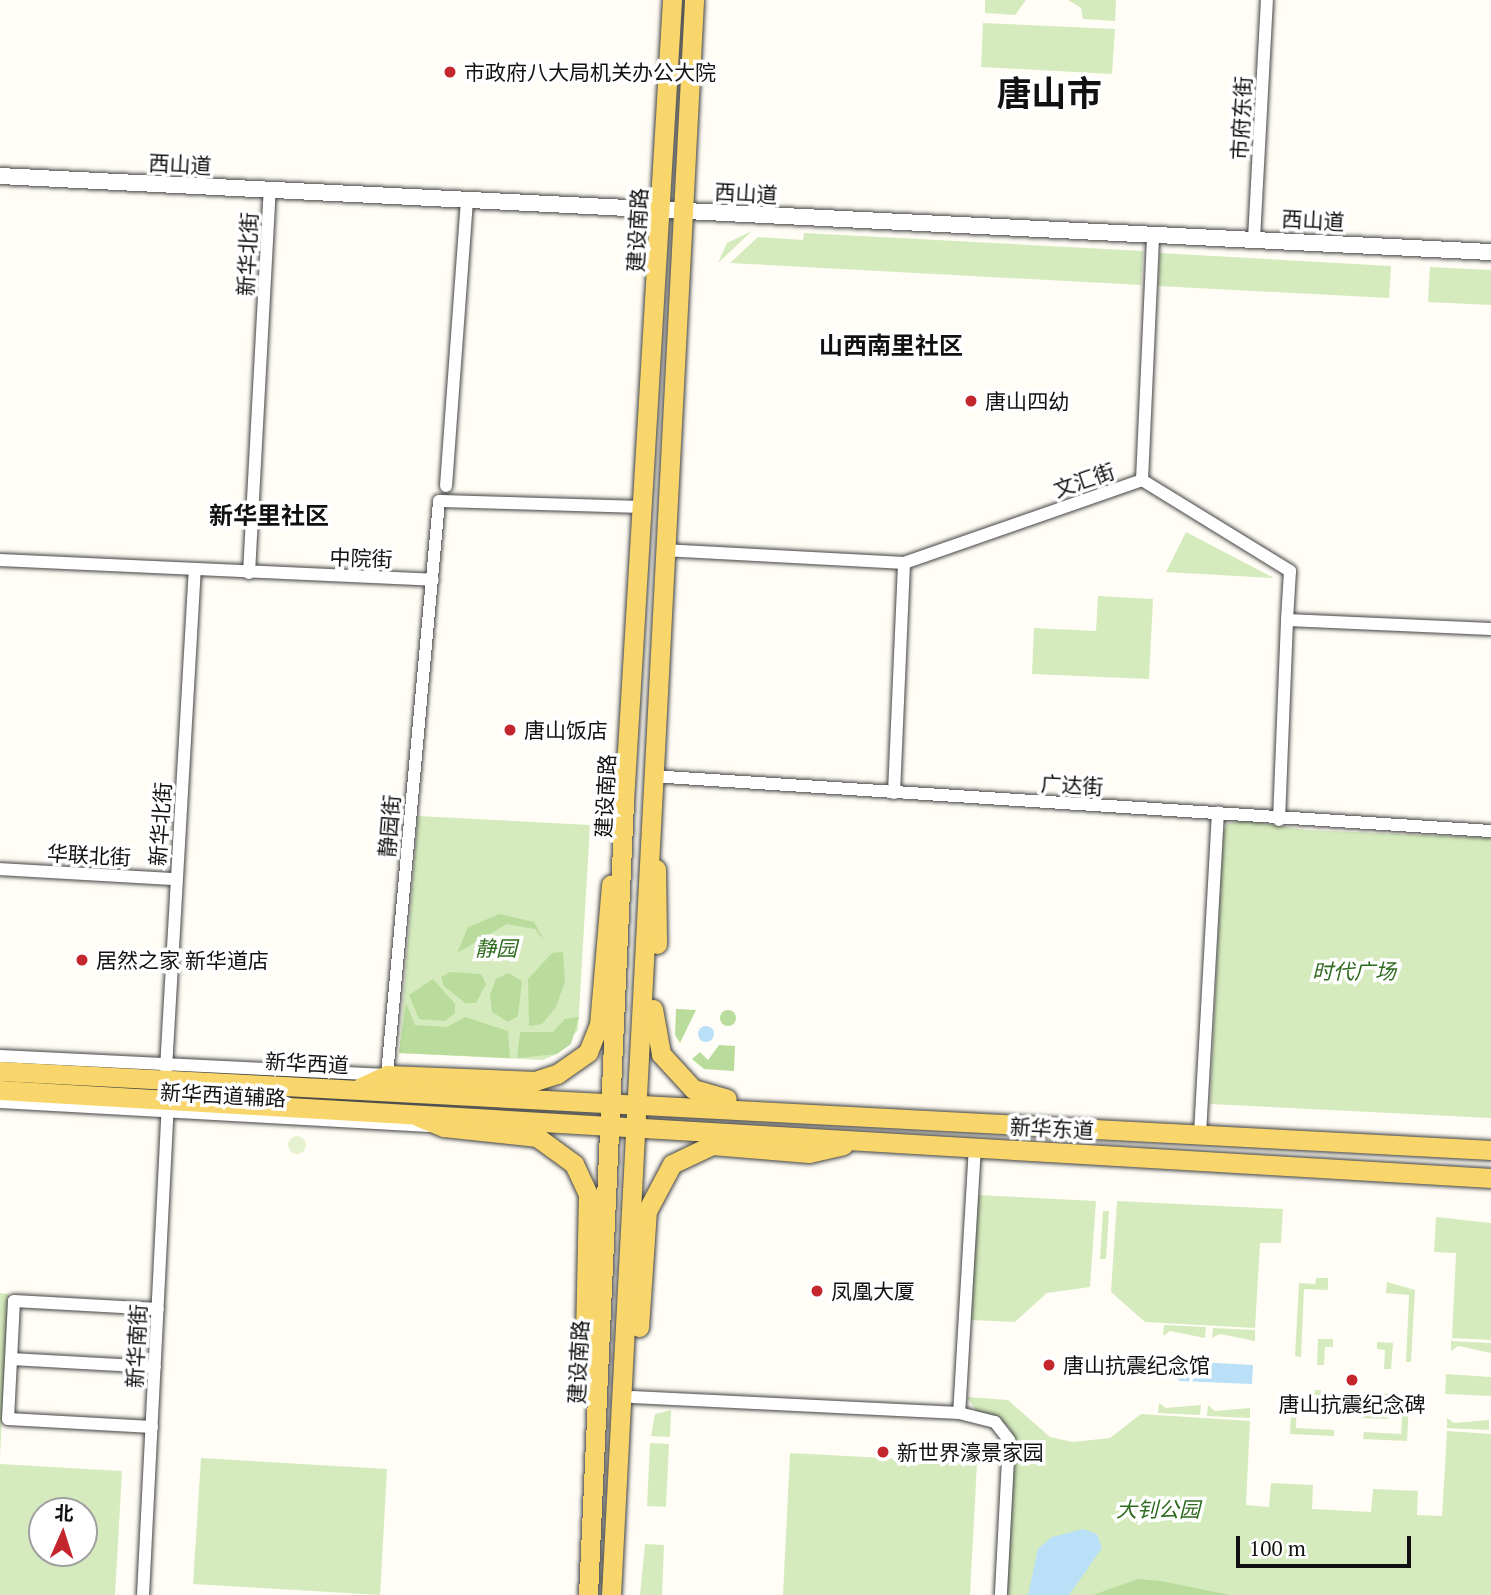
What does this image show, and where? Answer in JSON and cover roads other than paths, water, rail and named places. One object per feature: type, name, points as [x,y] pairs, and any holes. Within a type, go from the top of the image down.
[{"type":"main road","name":"建设南路","points":[[588,1595],[624,801],[645,507],[672,0]]},
{"type":"main road","points":[[611,1595],[652,841],[651,776],[694,0]]},
{"type":"main road","points":[[357,1089],[387,1075],[535,1081],[557,1074],[588,1052],[599,1025],[624,801]]},
{"type":"main road","points":[[652,841],[660,895],[652,1026],[661,1054],[704,1095],[795,1104],[827,1114]]},
{"type":"main road","name":"新华西道","points":[[0,1071],[401,1110],[611,1124]]},
{"type":"main road","name":"新华西道","points":[[0,1090],[357,1089],[612,1103]]},
{"type":"main road","name":"新华东道","points":[[612,1103],[1491,1150]]},
{"type":"main road","points":[[401,1110],[444,1127],[537,1137],[568,1156],[583,1179],[585,1336],[599,1393]]},
{"type":"main road","name":"新华东道","points":[[611,1124],[1491,1178]]},
{"type":"main road","points":[[620,1430],[632,1397],[647,1211],[663,1173],[712,1144],[809,1153],[863,1140]]},
{"type":"street","name":"市府东街","points":[[1254,239],[1267,0]]},
{"type":"street","name":"西山道","points":[[0,176],[1491,252]]},
{"type":"street","name":"新华北街","points":[[249,573],[270,190]]},
{"type":"street","points":[[446,486],[467,200]]},
{"type":"street","points":[[1142,480],[1153,234]]},
{"type":"street","name":"文汇街","points":[[664,550],[904,564],[1142,480],[1290,571],[1287,620]]},
{"type":"street","points":[[433,580],[439,501],[445,497],[645,507]]},
{"type":"street","name":"中院街","points":[[0,560],[433,580]]},
{"type":"street","points":[[894,793],[904,564]]},
{"type":"street","name":"新华北街","points":[[167,1088],[176,878],[195,570]]},
{"type":"street","name":"静园街","points":[[387,1075],[433,580]]},
{"type":"street","points":[[1279,820],[1287,620],[1491,629]]},
{"type":"street","name":"广达街","points":[[651,776],[1218,813],[1279,820],[1491,831]]},
{"type":"street","points":[[1200,1134],[1218,813]]},
{"type":"street","name":"华联北街","points":[[0,869],[176,878]]},
{"type":"street","name":"新华西道辅路","points":[[0,1056],[167,1088],[444,1127]]},
{"type":"street","name":"新华西道辅路","points":[[0,1102],[167,1088],[387,1075]]},
{"type":"street","name":"新华南街","points":[[143,1595],[167,1088]]},
{"type":"street","points":[[959,1413],[975,1146]]},
{"type":"street","points":[[152,1427],[8,1419],[11,1359],[14,1301],[158,1309]]},
{"type":"street","points":[[11,1359],[155,1367]]},
{"type":"street","points":[[632,1397],[959,1413],[995,1422],[1009,1440],[1001,1595]]},
{"type":"water","points":[[703,1026],[709,1026],[714,1034],[712,1040],[703,1042],[698,1037],[698,1031]]},
{"type":"water","points":[[1180,1361],[1253,1365],[1252,1384],[1179,1381],[1173,1370]]},
{"type":"water","points":[[1083,1529],[1097,1534],[1102,1548],[1069,1595],[1028,1595],[1038,1549],[1052,1537]]},
{"type":"place","name":"市政府八大局机关办公大院","points":[[450,72]]},
{"type":"place","name":"唐山四幼","points":[[971,401]]},
{"type":"place","name":"唐山饭店","points":[[510,730]]},
{"type":"place","name":"居然之家 新华道店","points":[[82,960]]},
{"type":"place","name":"凤凰大厦","points":[[817,1291]]},
{"type":"place","name":"唐山抗震纪念馆","points":[[1049,1365]]},
{"type":"place","name":"唐山抗震纪念碑","points":[[1352,1380]]},
{"type":"place","name":"新世界濠景家园","points":[[883,1452]]},
{"type":"district","name":"唐山市","points":[[1049,93]]},
{"type":"district","name":"山西南里社区","points":[[891,346]]},
{"type":"district","name":"新华里社区","points":[[269,516]]},
{"type":"park label","name":"静园","points":[[496,948]]},
{"type":"park label","name":"时代广场","points":[[1354,971]]},
{"type":"park label","name":"大钊公园","points":[[1158,1509]]}]
